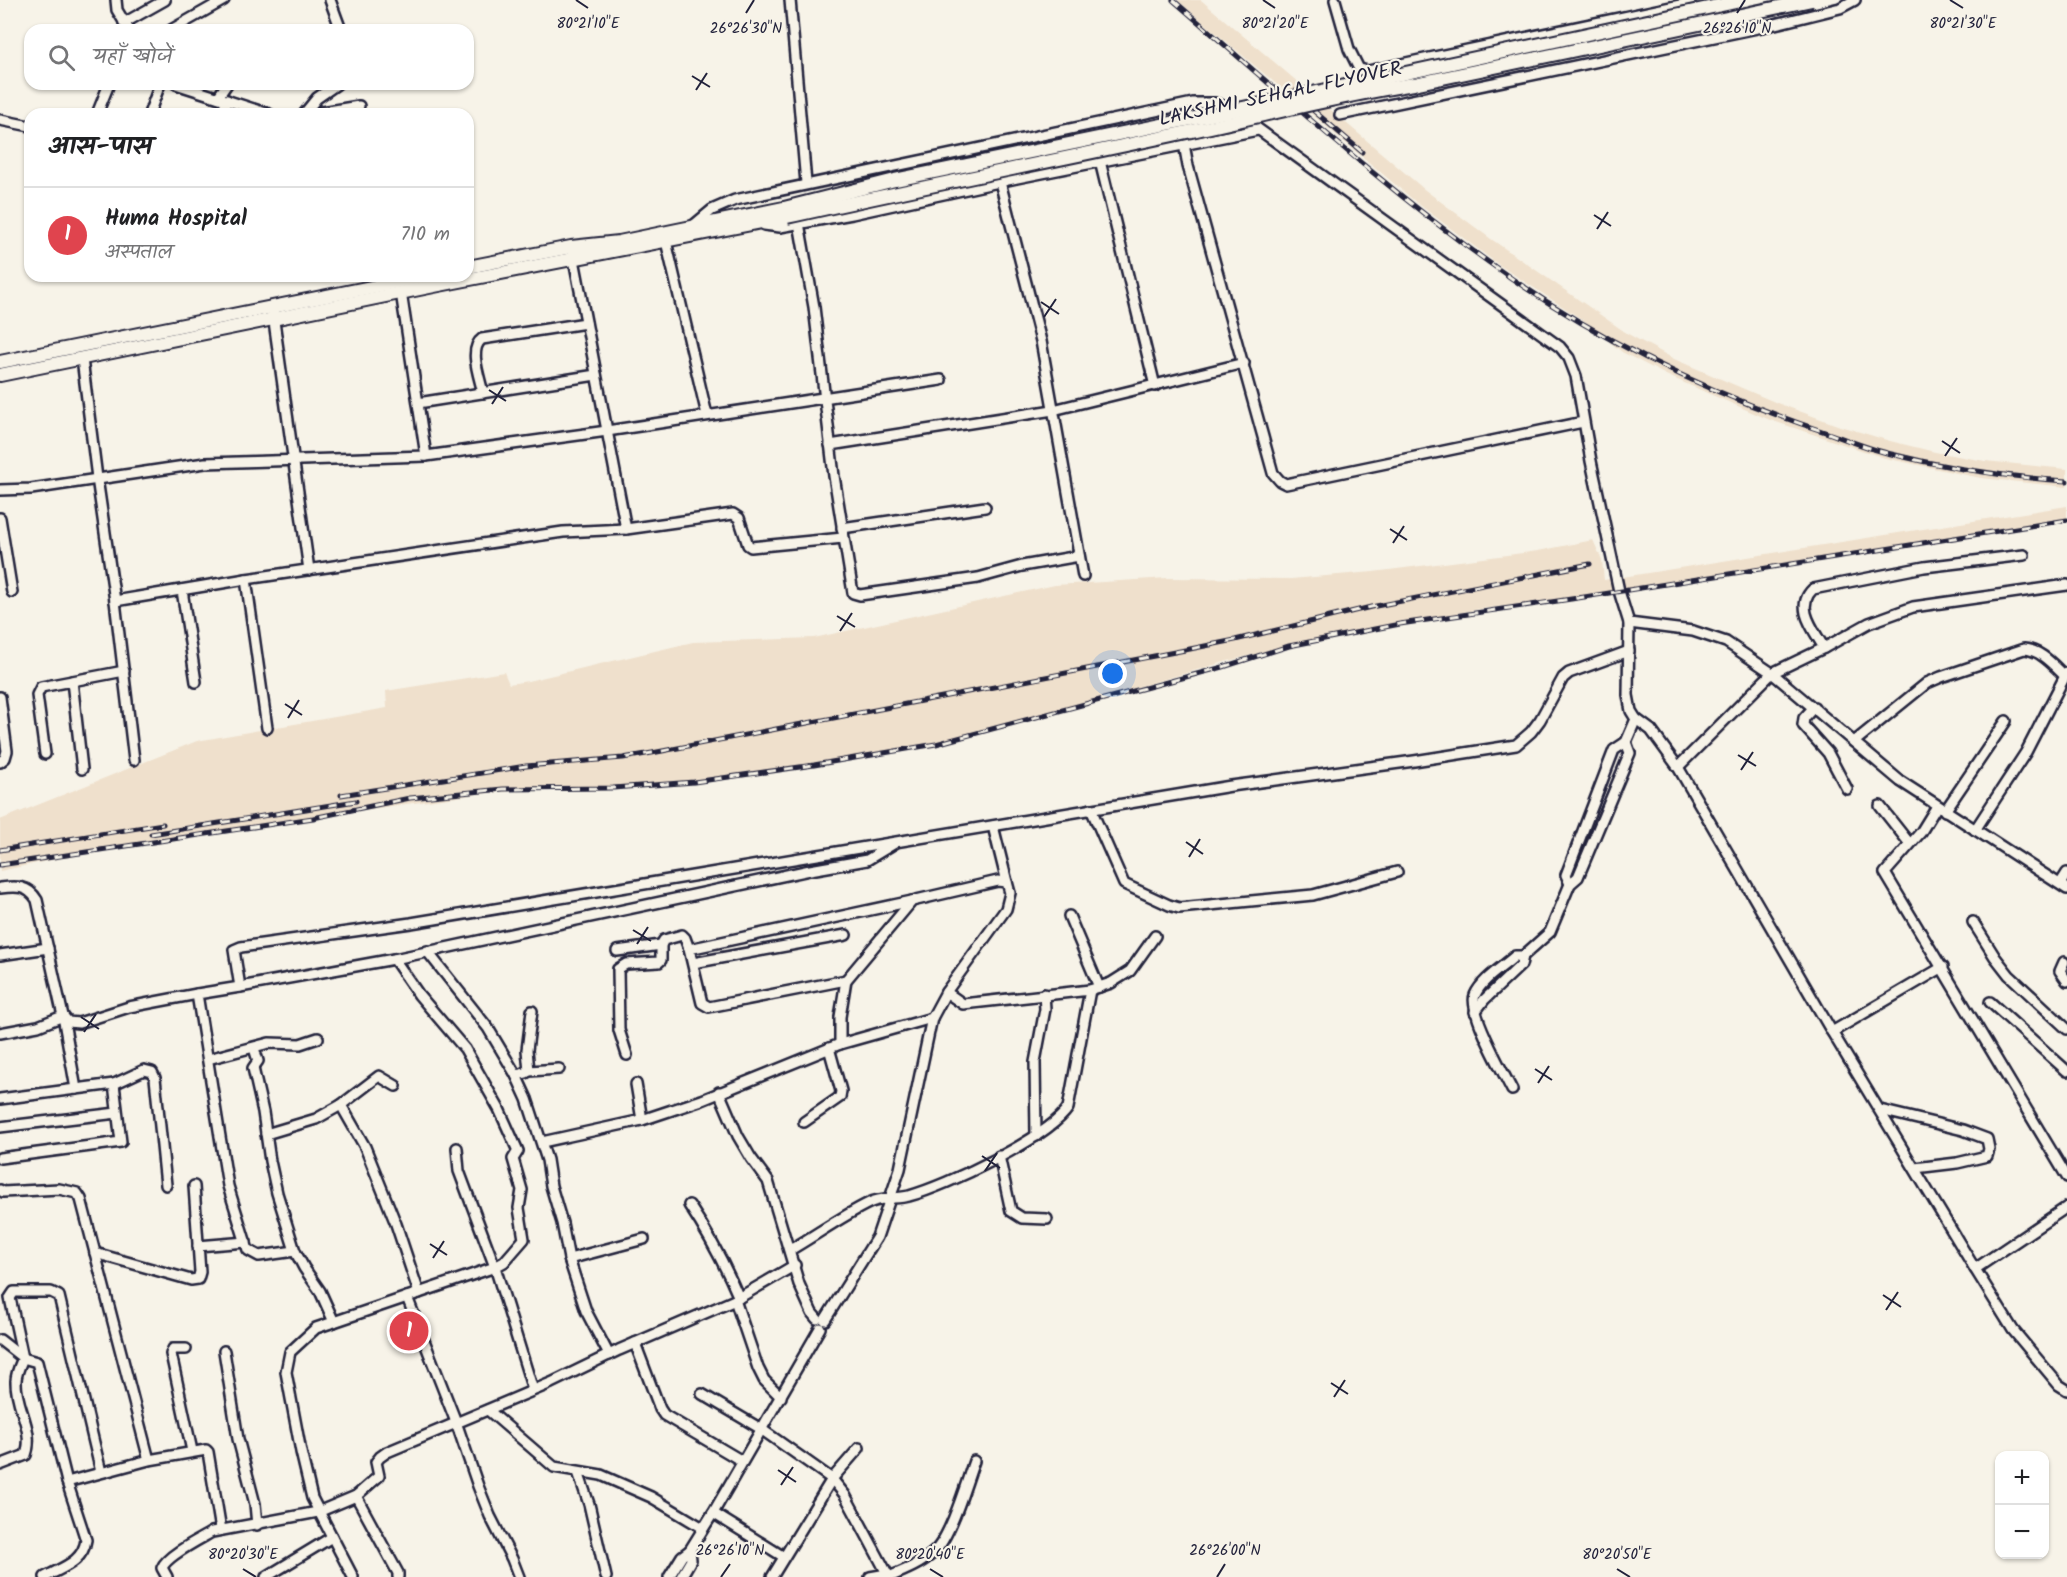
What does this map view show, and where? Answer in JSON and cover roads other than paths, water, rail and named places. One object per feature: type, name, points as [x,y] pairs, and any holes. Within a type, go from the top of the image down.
[{"type":"main road","name":"LAKSHMI SEHGAL FLYOVER","points":[[573,253],[692,227],[790,216],[896,180],[1745,0]]},
{"type":"main road","name":"LAKSHMI SEHGAL FLYOVER","points":[[573,253],[666,241],[756,224],[1236,122],[1360,93],[1414,84],[1812,0]]},
{"type":"main road","points":[[474,266],[573,253]]},
{"type":"main road","points":[[474,275],[573,253]]},
{"type":"main road","points":[[0,375],[82,359],[401,282]]},
{"type":"main road","points":[[0,362],[401,292],[445,282]]},
{"type":"street","points":[[116,0],[117,10],[125,24]]},
{"type":"street","points":[[131,24],[165,0]]},
{"type":"street","points":[[182,24],[224,0]]},
{"type":"street","points":[[330,0],[339,24]]},
{"type":"street","points":[[790,0],[806,183]]},
{"type":"street","points":[[1335,0],[1350,54],[1359,69],[1368,71],[1704,0]]},
{"type":"street","points":[[1340,115],[1767,26],[1840,8],[1854,0]]},
{"type":"street","points":[[99,108],[107,90]]},
{"type":"street","points":[[150,108],[158,90]]},
{"type":"street","points":[[195,90],[250,108]]},
{"type":"street","points":[[221,108],[225,90]]},
{"type":"street","points":[[309,108],[317,98],[329,90]]},
{"type":"street","points":[[692,227],[712,210],[735,200],[806,183],[1193,103],[1215,103],[1228,108],[1560,346],[1569,357],[1576,376],[1583,422],[1619,591],[1629,623],[1628,695],[1631,711],[1636,719],[1652,730],[1678,767],[1832,1032],[2013,1330],[2059,1385],[2067,1390]]},
{"type":"street","points":[[340,108],[359,106]]},
{"type":"street","points":[[0,120],[24,125]]},
{"type":"street","points":[[1079,556],[1022,566],[978,578],[860,595],[852,590],[830,445],[814,307],[790,216],[852,214],[1258,130]]},
{"type":"street","points":[[1184,144],[1188,166],[1273,473],[1280,481],[1286,484],[1583,422]]},
{"type":"street","points":[[1100,161],[1155,386]]},
{"type":"street","points":[[999,182],[1041,341],[1083,576]]},
{"type":"street","points":[[666,241],[707,415]]},
{"type":"street","points":[[573,253],[626,529]]},
{"type":"street","points":[[401,292],[426,456]]},
{"type":"street","points":[[273,313],[309,570]]},
{"type":"street","points":[[483,393],[475,350],[477,343],[482,339],[586,323]]},
{"type":"street","points":[[82,359],[116,601],[134,760]]},
{"type":"street","points":[[830,445],[1053,410],[1244,363]]},
{"type":"street","points":[[418,403],[596,375]]},
{"type":"street","points":[[0,490],[31,489],[205,464],[426,456],[941,380]]},
{"type":"street","points":[[116,601],[246,579],[563,532],[626,529],[733,514],[739,518],[751,548],[985,507]]},
{"type":"street","points":[[0,518],[12,592]]},
{"type":"street","points":[[1824,648],[1807,617],[1804,606],[1808,593],[1813,589],[1913,569],[2024,555]]},
{"type":"street","points":[[246,579],[267,728]]},
{"type":"street","points":[[1678,767],[1772,673],[1824,648],[1869,622],[1912,607],[2067,585]]},
{"type":"street","points":[[182,590],[196,682]]},
{"type":"street","points":[[1629,623],[1693,631],[1726,642],[1772,673],[1900,781],[1941,809],[2063,887],[2067,873]]},
{"type":"street","points":[[1854,742],[1927,683],[2024,649],[2037,652],[2066,674],[2031,744],[1975,830]]},
{"type":"street","points":[[240,987],[234,950],[241,947],[411,923],[1231,786],[1516,745],[1531,732],[1540,720],[1563,678],[1569,673],[1629,651]]},
{"type":"street","points":[[45,754],[38,691],[41,687],[124,671]]},
{"type":"street","points":[[72,681],[82,770]]},
{"type":"street","points":[[0,698],[7,752],[5,758],[0,762]]},
{"type":"street","points":[[1814,707],[1804,718],[1803,725],[1828,753],[1847,789]]},
{"type":"street","points":[[1569,884],[1566,875],[1614,750],[1626,742],[1636,719]]},
{"type":"street","points":[[2006,722],[1941,809],[1885,873],[2067,1177]]},
{"type":"street","points":[[1512,1090],[1475,1012],[1484,1000],[1521,965],[1523,956],[1550,932],[1569,884],[1578,877],[1630,753],[1626,742]]},
{"type":"street","points":[[1880,806],[1911,844]]},
{"type":"street","points":[[1091,809],[1124,884],[1174,907],[1313,895],[1397,872]]},
{"type":"street","points":[[676,1576],[682,1556],[690,1550],[713,1513],[781,1397],[821,1322],[877,1238],[900,1169],[932,1018],[946,992],[1006,909],[1010,893],[993,826]]},
{"type":"street","points":[[63,1016],[68,1022],[79,1023],[129,1007],[394,959],[810,870],[867,860],[897,842]]},
{"type":"street","points":[[688,949],[998,881],[1007,882]]},
{"type":"street","points":[[0,888],[21,887],[33,893],[37,900],[63,1016],[75,1089]]},
{"type":"street","points":[[840,1044],[840,1017],[846,980],[912,901]]},
{"type":"street","points":[[790,1250],[870,1202],[908,1196],[941,1185],[1036,1136],[1062,1116],[1068,1108],[1094,988],[1069,916]]},
{"type":"street","points":[[1973,922],[2009,975],[2067,1029]]},
{"type":"street","points":[[627,1055],[619,1030],[618,969],[626,964],[659,962],[661,945],[664,940],[682,935],[685,938],[702,1004],[709,1007],[846,980]]},
{"type":"street","points":[[693,963],[846,935]]},
{"type":"street","points":[[946,992],[963,1004],[1094,988],[1111,983],[1130,971],[1155,936]]},
{"type":"street","points":[[617,951],[661,945]]},
{"type":"street","points":[[0,955],[48,948]]},
{"type":"street","points":[[427,951],[488,1028],[516,1075],[527,1099],[547,1160],[569,1259],[586,1311],[609,1355]]},
{"type":"street","points":[[353,1577],[312,1498],[286,1372],[290,1352],[316,1328],[495,1267],[504,1262],[524,1239],[519,1208],[522,1190],[513,1159],[518,1151],[499,1109],[465,1049],[418,994],[394,959]]},
{"type":"street","points":[[2064,962],[2060,971],[2067,981]]},
{"type":"street","points":[[1832,1032],[1943,967]]},
{"type":"street","points":[[197,994],[228,1186],[248,1250],[259,1256],[295,1251]]},
{"type":"street","points":[[1036,1136],[1035,1062],[1045,1009],[1044,994]]},
{"type":"street","points":[[1990,1002],[2067,1071]]},
{"type":"street","points":[[530,1071],[527,1050],[532,1011]]},
{"type":"street","points":[[0,1033],[38,1026],[63,1016]]},
{"type":"street","points":[[542,1142],[642,1120],[828,1048],[932,1018]]},
{"type":"street","points":[[207,1059],[269,1043],[300,1044],[318,1038]]},
{"type":"street","points":[[254,1048],[258,1061],[253,1068],[277,1193],[295,1251],[320,1291],[334,1322]]},
{"type":"street","points":[[804,1122],[840,1097],[841,1091],[828,1048]]},
{"type":"street","points":[[516,1075],[530,1071],[559,1069]]},
{"type":"street","points":[[0,1099],[114,1084],[144,1070],[152,1071],[156,1078],[166,1185]]},
{"type":"street","points":[[266,1134],[316,1119],[340,1105],[379,1076],[396,1086]]},
{"type":"street","points":[[0,1158],[121,1142],[114,1084]]},
{"type":"street","points":[[636,1084],[642,1120]]},
{"type":"street","points":[[719,1092],[738,1136],[768,1181],[806,1299],[821,1322]]},
{"type":"street","points":[[340,1105],[365,1147],[396,1224],[419,1293]]},
{"type":"street","points":[[1880,1110],[1963,1130],[1987,1139],[1989,1149],[1987,1156],[1958,1163],[1915,1168]]},
{"type":"street","points":[[0,1127],[117,1113]]},
{"type":"street","points":[[457,1148],[459,1171],[495,1267],[533,1390]]},
{"type":"street","points":[[999,1156],[1011,1211],[1022,1218],[1047,1220]]},
{"type":"street","points":[[95,1253],[195,1281],[200,1276],[194,1186]]},
{"type":"street","points":[[0,1190],[3,1192],[60,1189],[77,1193],[81,1199],[149,1460]]},
{"type":"street","points":[[689,1205],[728,1270],[758,1368],[764,1380],[781,1397]]},
{"type":"street","points":[[1975,1269],[2067,1207]]},
{"type":"street","points":[[569,1259],[644,1239]]},
{"type":"street","points":[[198,1246],[246,1242]]},
{"type":"street","points":[[167,1577],[162,1568],[165,1562],[212,1532],[318,1512],[356,1496],[379,1476],[375,1465],[380,1456],[737,1299],[795,1265]]},
{"type":"street","points":[[0,1465],[26,1455],[30,1443],[16,1382],[18,1368],[23,1358],[10,1298],[14,1292],[55,1293],[61,1300],[101,1472]]},
{"type":"street","points":[[407,1297],[490,1516],[512,1558],[519,1577]]},
{"type":"street","points":[[0,1340],[23,1358],[37,1362],[67,1482],[86,1540],[85,1548],[78,1558],[45,1577]]},
{"type":"street","points":[[635,1343],[664,1415],[742,1461]]},
{"type":"street","points":[[186,1349],[173,1349],[171,1354],[192,1451]]},
{"type":"street","points":[[224,1352],[238,1439],[255,1504],[257,1525]]},
{"type":"street","points":[[702,1394],[761,1428],[832,1479],[848,1500],[889,1576]]},
{"type":"street","points":[[488,1410],[550,1464],[560,1469],[601,1475],[651,1497],[703,1528]]},
{"type":"street","points":[[772,1577],[832,1479],[860,1448]]},
{"type":"street","points":[[67,1482],[149,1460],[204,1449],[208,1452],[221,1530]]},
{"type":"street","points":[[870,1577],[889,1576],[918,1565],[936,1550],[955,1511],[974,1461]]},
{"type":"street","points":[[578,1472],[589,1504],[606,1577]]},
{"type":"street","points":[[356,1496],[398,1573],[398,1577]]},
{"type":"street","points":[[713,1513],[784,1557]]},
{"type":"street","points":[[266,1577],[332,1537]]},
{"type":"railway","points":[[1173,0],[1338,144],[1423,213],[1511,278],[1624,347],[1745,403],[1872,449],[1976,471],[2067,481]]},
{"type":"railway","points":[[1314,111],[1362,152]]},
{"type":"railway","points":[[0,865],[313,818],[410,798],[503,789],[613,788],[694,782],[814,765],[936,744],[1223,667],[1289,646],[1400,624],[2067,520]]},
{"type":"railway","points":[[341,795],[526,766],[623,758],[652,753],[1235,640],[1371,607],[1590,564]]},
{"type":"railway","points":[[151,834],[356,801]]},
{"type":"railway","points":[[0,850],[163,824]]},
{"type":"place","name":"Huma Hospital","points":[[409,1331]]}]
